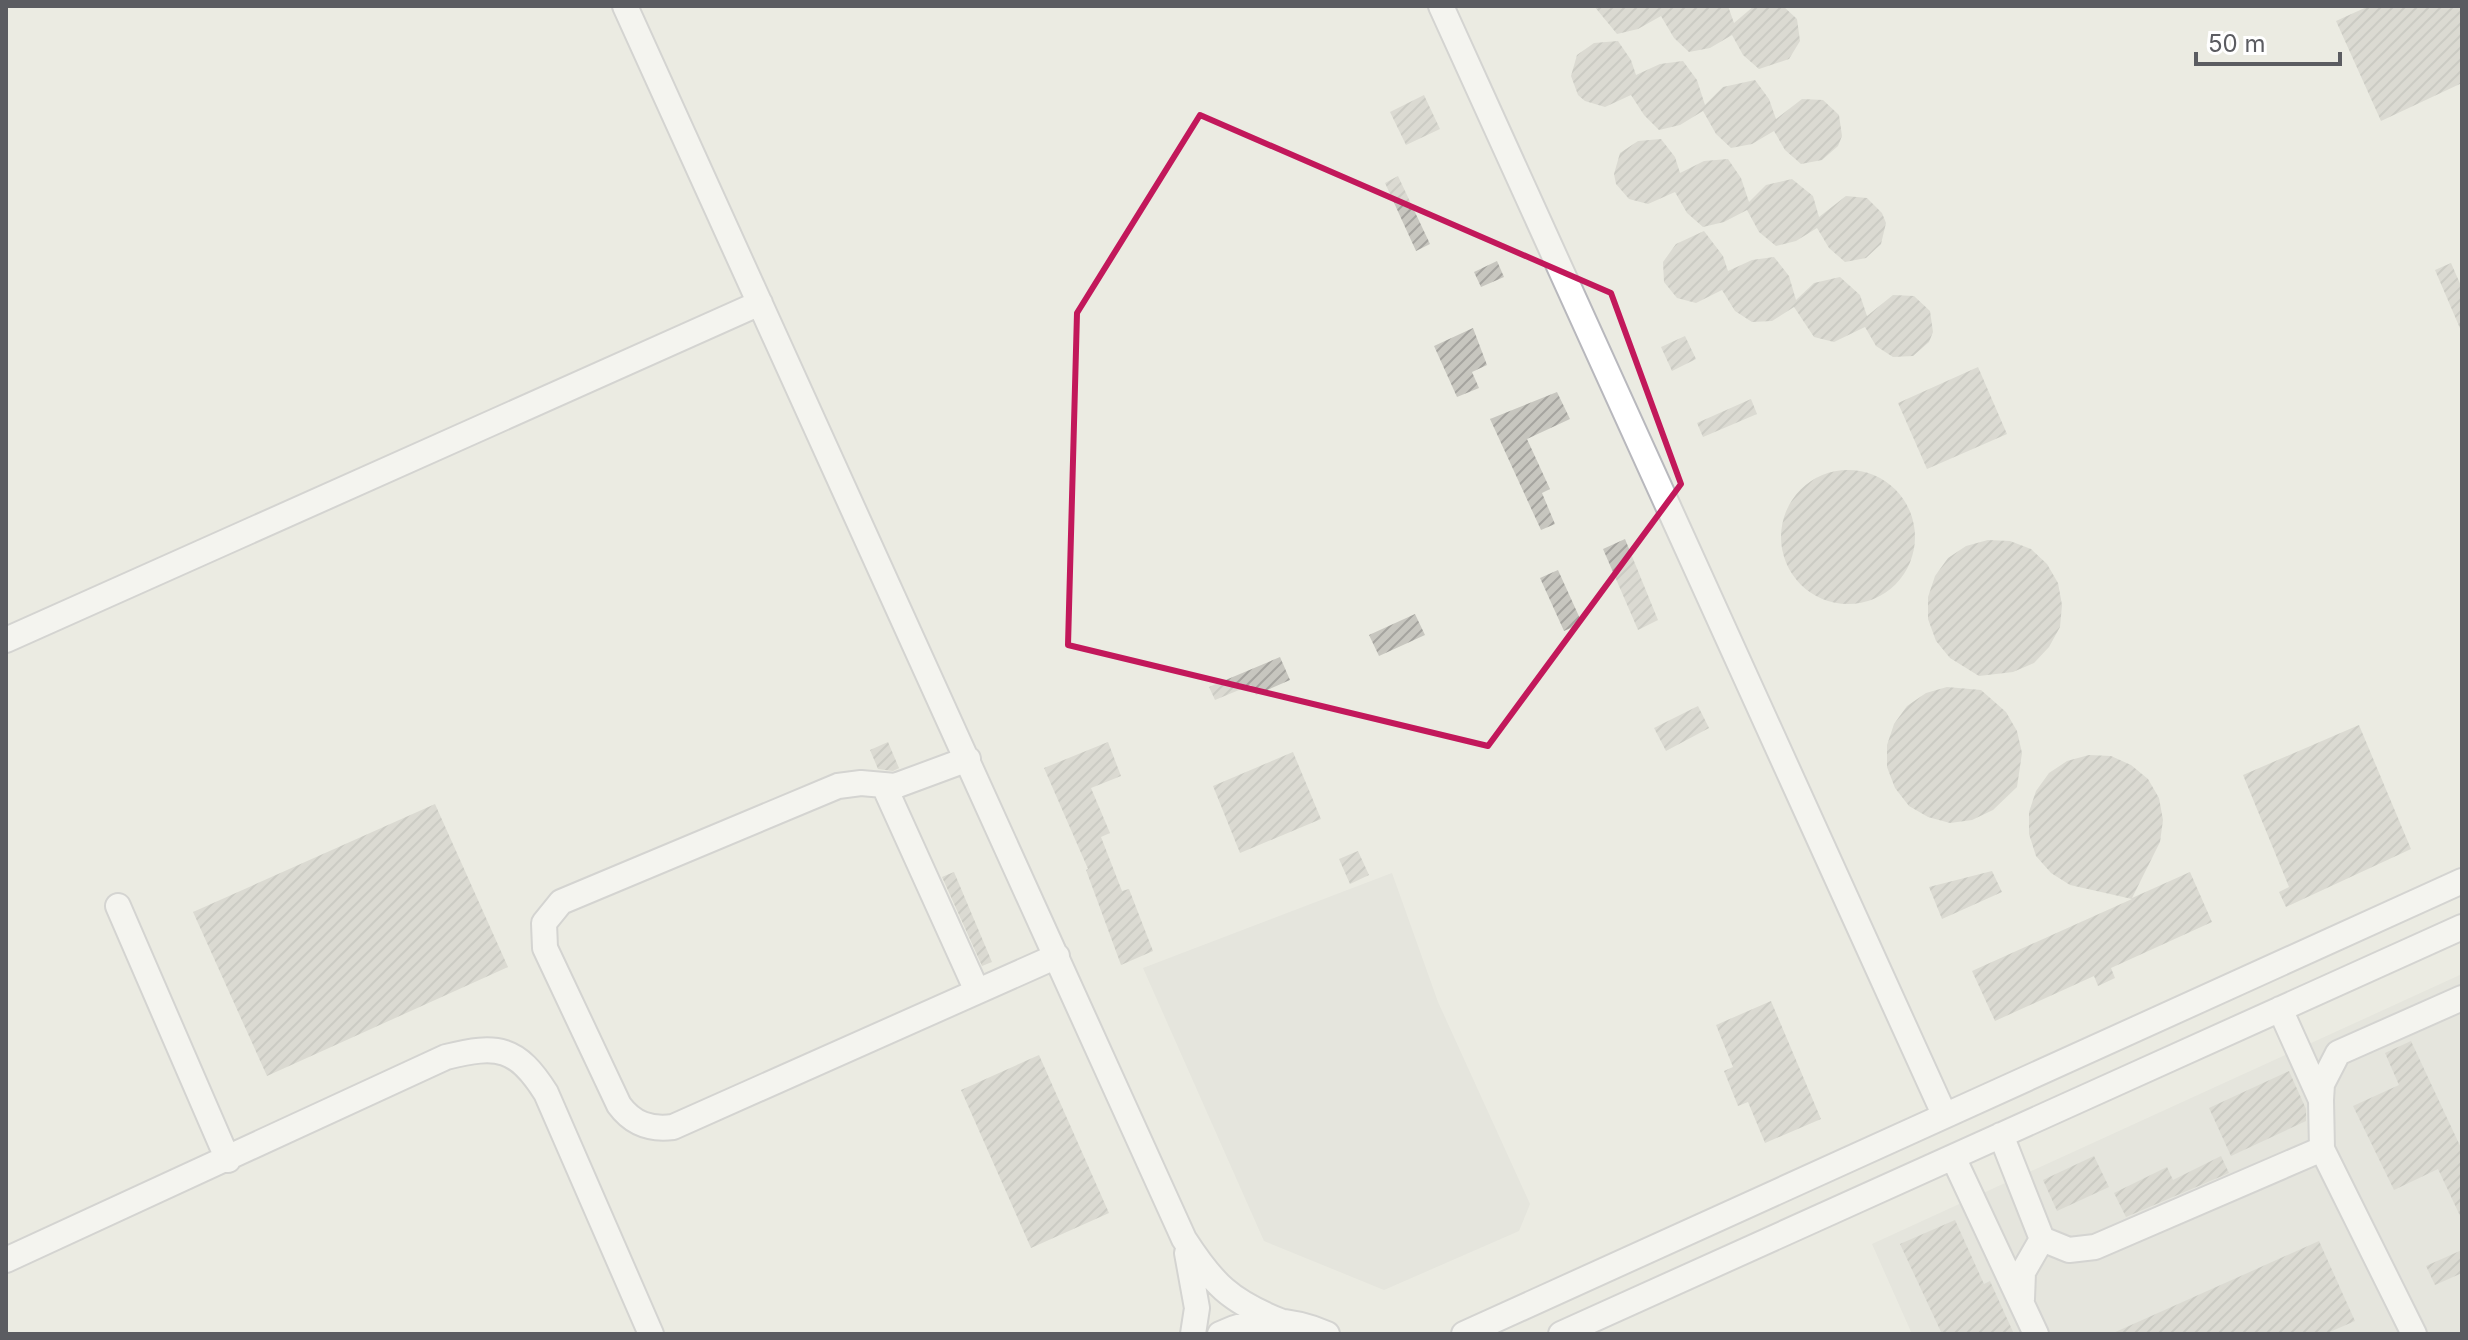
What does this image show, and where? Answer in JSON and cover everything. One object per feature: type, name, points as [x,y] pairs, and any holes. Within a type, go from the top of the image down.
[{"type":"street","points":[[625,6],[1184,1239],[1223,1292],[1245,1307],[1280,1321]]},
{"type":"street","points":[[1441,6],[1944,1114]]},
{"type":"street","points":[[6,640],[760,303]]},
{"type":"street","points":[[968,759],[917,780],[885,788],[849,784],[826,790],[561,902],[544,923],[545,948],[619,1105],[632,1119],[651,1127],[673,1127],[1057,956]]},
{"type":"street","points":[[885,788],[977,991]]},
{"type":"street","points":[[1464,1334],[2462,881]]},
{"type":"street","points":[[118,906],[228,1160]]},
{"type":"street","points":[[1561,1334],[2462,927]]},
{"type":"street","points":[[2414,1334],[2322,1149],[2322,1084],[2338,1053],[2462,998]]},
{"type":"street","points":[[2280,1009],[2321,1100]]},
{"type":"street","points":[[6,1260],[446,1057],[482,1048],[509,1053],[528,1065],[546,1093],[651,1334]]},
{"type":"street","points":[[2001,1135],[2042,1239],[2069,1250],[2095,1247],[2322,1149]]},
{"type":"street","points":[[1953,1157],[2036,1334]]},
{"type":"street","points":[[1184,1239],[1197,1308],[1193,1334]]},
{"type":"street","points":[[2024,1309],[2023,1272],[2042,1239]]},
{"type":"street","points":[[1220,1334],[1250,1323],[1280,1321],[1308,1325],[1327,1334]]},
{"type":"highlighted area","points":[[1200,115],[1611,293],[1681,484],[1488,746],[1068,645],[1077,313]]},
{"type":"shaded area","points":[[1392,873],[1438,1002],[1530,1204],[1519,1231],[1384,1290],[1264,1241],[1143,968]]},
{"type":"shaded area","points":[[2462,974],[2462,1334],[1912,1334],[1872,1244]]},
{"type":"building","points":[[1594,6],[1728,6],[1734,23],[1754,6],[1783,6],[1797,19],[1800,41],[1789,59],[1759,69],[1743,55],[1732,35],[1710,48],[1689,52],[1674,38],[1661,16],[1638,29],[1617,34]]},
{"type":"building","points":[[2369,6],[2462,6],[2462,83],[2381,121],[2336,21]]},
{"type":"building","points":[[1618,41],[1631,60],[1636,75],[1660,64],[1683,61],[1697,80],[1705,105],[1723,87],[1755,80],[1769,99],[1776,119],[1802,99],[1823,100],[1839,115],[1842,136],[1838,146],[1822,160],[1801,164],[1785,150],[1774,131],[1752,144],[1731,148],[1716,134],[1703,111],[1680,125],[1659,130],[1631,95],[1605,107],[1585,101],[1578,95],[1571,76],[1577,55],[1594,43]]},
{"type":"building","points":[[1424,95],[1440,129],[1406,145],[1390,112]]},
{"type":"building","points":[[1661,139],[1675,157],[1680,173],[1704,161],[1728,159],[1741,178],[1749,202],[1766,185],[1792,179],[1813,196],[1819,217],[1846,196],[1867,198],[1882,213],[1886,223],[1881,244],[1866,258],[1845,262],[1829,248],[1817,228],[1796,241],[1776,246],[1759,232],[1747,210],[1724,222],[1703,227],[1687,213],[1675,192],[1648,204],[1629,199],[1616,184],[1614,174],[1620,153],[1638,141]]},
{"type":"building","points":[[1398,176],[1430,244],[1416,251],[1385,183]]},
{"type":"building","points":[[1704,231],[1723,256],[1728,271],[1752,260],[1774,257],[1789,276],[1796,300],[1814,283],[1840,277],[1860,295],[1867,316],[1893,295],[1914,296],[1930,311],[1933,332],[1929,342],[1913,356],[1893,357],[1876,346],[1865,327],[1834,342],[1814,337],[1794,307],[1772,321],[1752,322],[1735,311],[1722,290],[1696,303],[1677,298],[1664,282],[1663,262],[1676,244]]},
{"type":"building","points":[[1497,261],[1504,277],[1481,287],[1474,272]]},
{"type":"building","points":[[2451,263],[2462,288],[2462,333],[2435,270]]},
{"type":"building","points":[[1473,328],[1487,365],[1472,372],[1479,388],[1457,397],[1434,346]]},
{"type":"building","points":[[1685,336],[1696,359],[1672,371],[1661,347]]},
{"type":"building","points":[[1978,367],[2007,434],[1927,469],[1898,403]]},
{"type":"building","points":[[1557,392],[1570,419],[1527,439],[1550,489],[1542,493],[1555,524],[1541,530],[1490,419]]},
{"type":"building","points":[[1751,399],[1757,414],[1703,437],[1697,423]]},
{"type":"building","points":[[1848,470],[1874,475],[1895,490],[1910,511],[1915,537],[1910,563],[1895,584],[1874,599],[1848,604],[1822,599],[1801,584],[1786,563],[1781,537],[1786,511],[1801,490],[1822,475]]},
{"type":"building","points":[[1625,539],[1658,620],[1638,630],[1603,549]]},
{"type":"building","points":[[1988,540],[2010,541],[2031,549],[2047,564],[2058,583],[2062,605],[2060,627],[2049,647],[2034,663],[2013,672],[1979,676],[1950,658],[1936,641],[1928,619],[1928,597],[1935,576],[1948,558],[1966,546]]},
{"type":"building","points":[[1558,570],[1582,623],[1564,631],[1540,578]]},
{"type":"building","points":[[1415,614],[1425,635],[1379,656],[1369,635]]},
{"type":"building","points":[[1280,657],[1290,680],[1256,695],[1251,685],[1215,700],[1209,687]]},
{"type":"building","points":[[1947,687],[1981,690],[2006,712],[2017,731],[2022,753],[2017,787],[1993,810],[1972,820],[1950,823],[1928,817],[1909,806],[1895,788],[1887,767],[1887,745],[1894,724],[1907,706],[1926,693]]},
{"type":"building","points":[[1698,706],[1709,728],[1666,751],[1654,728]]},
{"type":"building","points":[[2359,725],[2411,849],[2286,907],[2279,892],[2289,887],[2243,775]]},
{"type":"building","points":[[888,742],[899,768],[893,771],[878,769],[870,750]]},
{"type":"building","points":[[1108,742],[1121,776],[1091,788],[1110,833],[1101,837],[1122,891],[1129,889],[1153,951],[1121,965],[1088,869],[1044,768]]},
{"type":"building","points":[[1293,752],[1321,819],[1240,853],[1213,786]]},
{"type":"building","points":[[2089,755],[2111,756],[2131,765],[2148,779],[2159,798],[2163,820],[2160,842],[2132,898],[2190,872],[2212,922],[2111,968],[2115,978],[2098,986],[2094,976],[1995,1021],[1972,971],[2132,899],[2070,885],[2051,873],[2036,856],[2029,834],[2029,812],[2036,791],[2049,773],[2067,761]]},
{"type":"building","points":[[435,804],[508,967],[267,1076],[193,912]]},
{"type":"building","points":[[1358,851],[1369,875],[1350,884],[1339,859]]},
{"type":"building","points":[[1992,871],[2002,892],[1942,919],[1929,887]]},
{"type":"building","points":[[954,872],[992,962],[982,966],[942,877]]},
{"type":"building","points":[[1771,1001],[1821,1119],[1765,1143],[1748,1102],[1738,1106],[1724,1071],[1733,1067],[1716,1025]]},
{"type":"building","points":[[2411,1041],[2462,1150],[2462,1220],[2438,1169],[2394,1190],[2353,1106],[2399,1085],[2385,1053]]},
{"type":"building","points":[[1039,1055],[1109,1213],[1031,1248],[961,1090]]},
{"type":"building","points":[[2289,1071],[2306,1109],[2306,1121],[2231,1156],[2209,1108]]},
{"type":"building","points":[[2094,1156],[2109,1187],[2057,1211],[2043,1180]]},
{"type":"building","points":[[2221,1156],[2229,1173],[2126,1217],[2114,1193],[2167,1167],[2173,1180]]},
{"type":"building","points":[[1955,1220],[1984,1284],[1990,1281],[2014,1334],[1942,1334],[1900,1244]]},
{"type":"building","points":[[2319,1241],[2355,1321],[2325,1334],[2111,1334]]},
{"type":"building","points":[[2462,1250],[2462,1273],[2435,1285],[2426,1266]]}]
